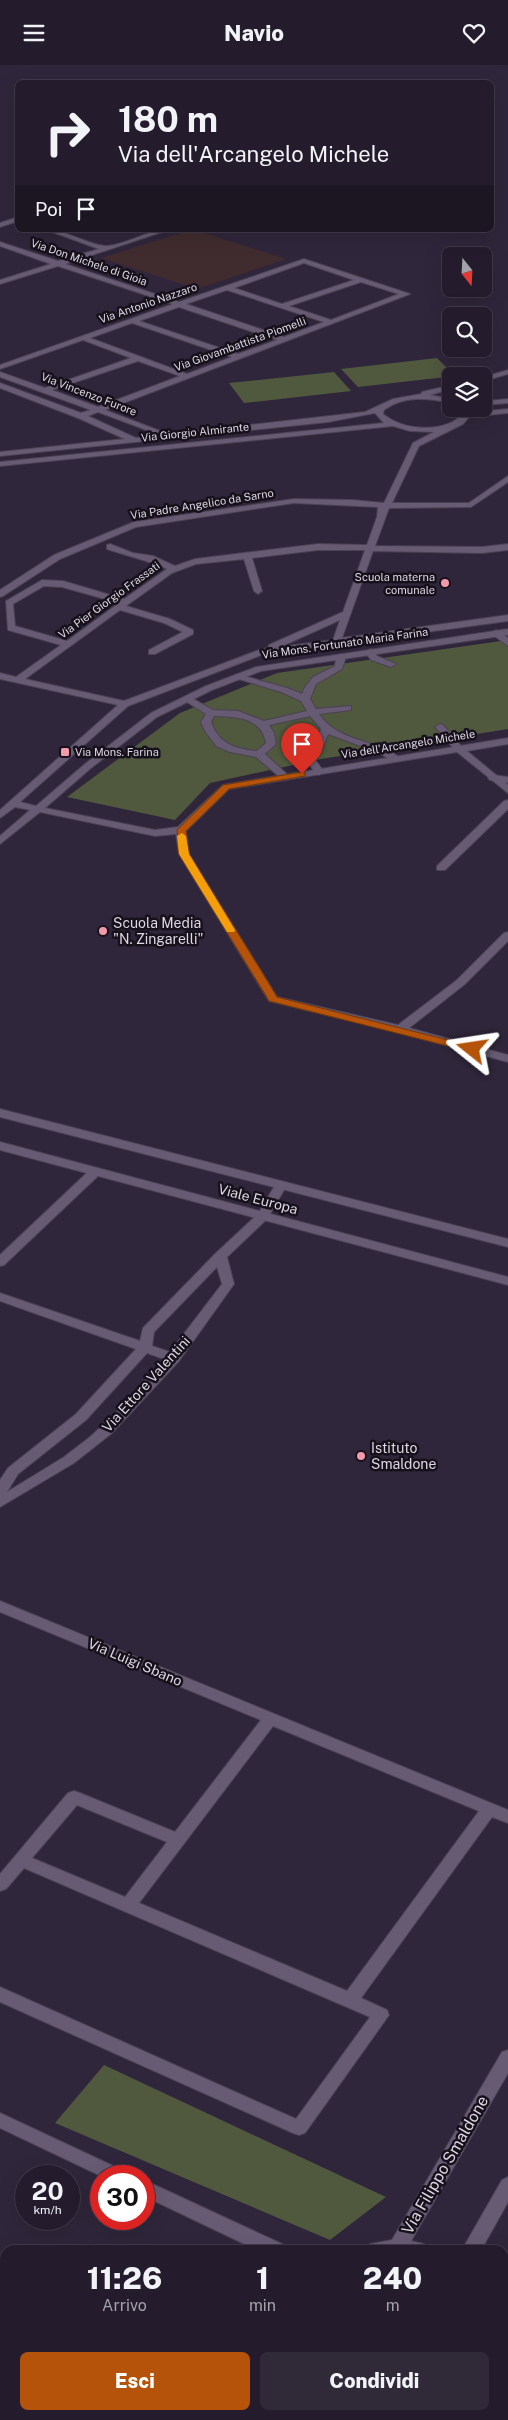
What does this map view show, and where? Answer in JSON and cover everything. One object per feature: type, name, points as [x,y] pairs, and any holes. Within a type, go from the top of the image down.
[{"type":"street","points":[[0,225],[15,220]]},
{"type":"street","points":[[57,232],[107,249]]},
{"type":"street","points":[[0,282],[160,232]]},
{"type":"street","name":"Via Don Michele di Gioia","points":[[0,244],[285,339]]},
{"type":"street","name":"Via Antonio Nazzaro","points":[[0,372],[83,338],[304,261],[360,279]]},
{"type":"street","points":[[0,276],[10,279]]},
{"type":"street","points":[[282,306],[360,279]]},
{"type":"street","name":"Via Giovambattista Piomelli","points":[[81,416],[406,295],[360,279]]},
{"type":"street","points":[[227,288],[332,322]]},
{"type":"street","points":[[132,321],[239,357]]},
{"type":"street","points":[[83,338],[187,376]]},
{"type":"street","points":[[46,390],[138,358]]},
{"type":"street","name":"Via Vincenzo Furore","points":[[0,372],[96,410],[169,436]]},
{"type":"street","points":[[492,377],[508,372]]},
{"type":"street","name":"Via Vincenzo Furore","points":[[0,385],[81,416],[135,440]]},
{"type":"street","points":[[417,397],[442,390]]},
{"type":"street","points":[[417,397],[442,399]]},
{"type":"street","name":"Via Giorgio Almirante","points":[[0,455],[328,420],[367,414],[391,402],[417,397]]},
{"type":"street","points":[[492,402],[508,401]]},
{"type":"street","points":[[380,409],[379,415],[392,424],[407,428],[430,429],[448,427]]},
{"type":"street","points":[[492,411],[508,411]]},
{"type":"street","points":[[305,699],[306,688],[318,677],[339,667],[341,657],[336,643],[381,517],[416,445],[462,421],[463,417]]},
{"type":"street","name":"Via Giorgio Almirante","points":[[0,464],[392,424]]},
{"type":"street","points":[[407,428],[416,445]]},
{"type":"street","points":[[387,506],[471,505],[508,479]]},
{"type":"street","name":"Via Padre Angelico da Sarno","points":[[1,592],[57,557],[134,525],[294,501],[352,502],[382,505],[381,517]]},
{"type":"street","points":[[110,547],[131,555],[150,558],[174,569]]},
{"type":"street","name":"Via Pier Giorgio Frassati","points":[[18,679],[174,569],[195,562],[318,547],[482,550],[508,547]]},
{"type":"street","points":[[247,556],[258,591]]},
{"type":"street","points":[[68,644],[11,628],[9,603],[42,583],[63,584],[167,621],[190,632],[152,652]]},
{"type":"street","points":[[262,652],[347,613]]},
{"type":"street","name":"Via Mons. Fortunato Maria Farina","points":[[0,815],[125,704],[262,652],[508,618]]},
{"type":"street","name":"Via Mons. Fortunato Maria Farina","points":[[0,841],[88,766],[154,715],[236,677],[258,669],[508,632]]},
{"type":"street","points":[[496,633],[508,643]]},
{"type":"street","points":[[370,652],[374,657],[391,664]]},
{"type":"street","points":[[0,676],[125,704]]},
{"type":"street","points":[[236,677],[284,690],[305,699],[326,729],[343,739],[386,750],[396,759]]},
{"type":"street","points":[[187,699],[210,713],[238,714],[263,724],[270,733],[270,744],[259,754]]},
{"type":"street","points":[[263,724],[314,712],[348,708]]},
{"type":"street","points":[[210,713],[206,722],[212,739],[224,747],[242,753],[259,754],[285,777]]},
{"type":"street","points":[[440,727],[459,749],[508,790]]},
{"type":"street","points":[[319,771],[309,757],[317,750],[326,729]]},
{"type":"street","name":"Via dell'Arcangelo Michele","points":[[181,830],[226,787],[508,741]]},
{"type":"street","points":[[493,778],[508,780]]},
{"type":"street","points":[[22,796],[181,830]]},
{"type":"street","points":[[440,868],[508,803]]},
{"type":"street","points":[[13,804],[154,833],[181,830]]},
{"type":"street","points":[[181,830],[184,854],[273,999],[400,1029],[508,1059]]},
{"type":"street","points":[[400,1029],[461,982],[508,935]]},
{"type":"street","name":"Viale Europa","points":[[0,1113],[508,1243]]},
{"type":"street","name":"Viale Europa","points":[[0,1146],[508,1281]]},
{"type":"street","points":[[0,1262],[95,1172]]},
{"type":"street","name":"Via Ettore Valentini","points":[[0,1491],[13,1471],[81,1417],[145,1348],[148,1331],[220,1256],[263,1216],[281,1185]]},
{"type":"street","name":"Via Ettore Valentini","points":[[0,1502],[66,1461],[107,1430],[174,1358],[228,1284],[220,1256]]},
{"type":"street","points":[[0,1297],[174,1358]]},
{"type":"street","name":"Via Luigi Sbano","points":[[0,1606],[508,1817]]},
{"type":"street","points":[[128,1905],[270,1719]]},
{"type":"street","points":[[0,1885],[74,1797],[178,1840]]},
{"type":"street","points":[[350,2000],[489,1809]]},
{"type":"street","points":[[0,1994],[300,2128],[381,2015],[350,2000],[21,1860]]},
{"type":"street","name":"Via Filippo Smaldone","points":[[399,2245],[508,2057]]},
{"type":"street","points":[[0,2120],[95,2165]]},
{"type":"street","points":[[474,2245],[508,2185]]},
{"type":"street","points":[[155,2193],[265,2245]]},
{"type":"shaded area","points":[[184,232],[201,232],[286,259],[197,289],[101,258]]},
{"type":"green space","points":[[437,358],[446,367],[442,367],[442,377],[358,387],[341,369]]},
{"type":"green space","points":[[334,372],[351,391],[244,403],[229,383]]},
{"type":"green space","points":[[508,640],[508,729],[321,759],[210,783],[175,820],[67,797],[180,713],[277,673]]},
{"type":"green space","points":[[104,2065],[386,2197],[330,2240],[55,2123]]},
{"type":"slow traffic","points":[[182,836],[184,854],[230,930]]},
{"type":"place","name":"Scuola materna comunale","points":[[445,583]]},
{"type":"place","name":"Via Mons. Farina","points":[[65,752]]},
{"type":"place","name":"Scuola Media \"N. Zingarelli\"","points":[[103,931]]},
{"type":"place","name":"Istituto Smaldone","points":[[361,1456]]},
{"type":"route","points":[[302,774],[226,787],[181,830],[184,854],[262,982],[273,999],[400,1029],[472,1049]]}]
